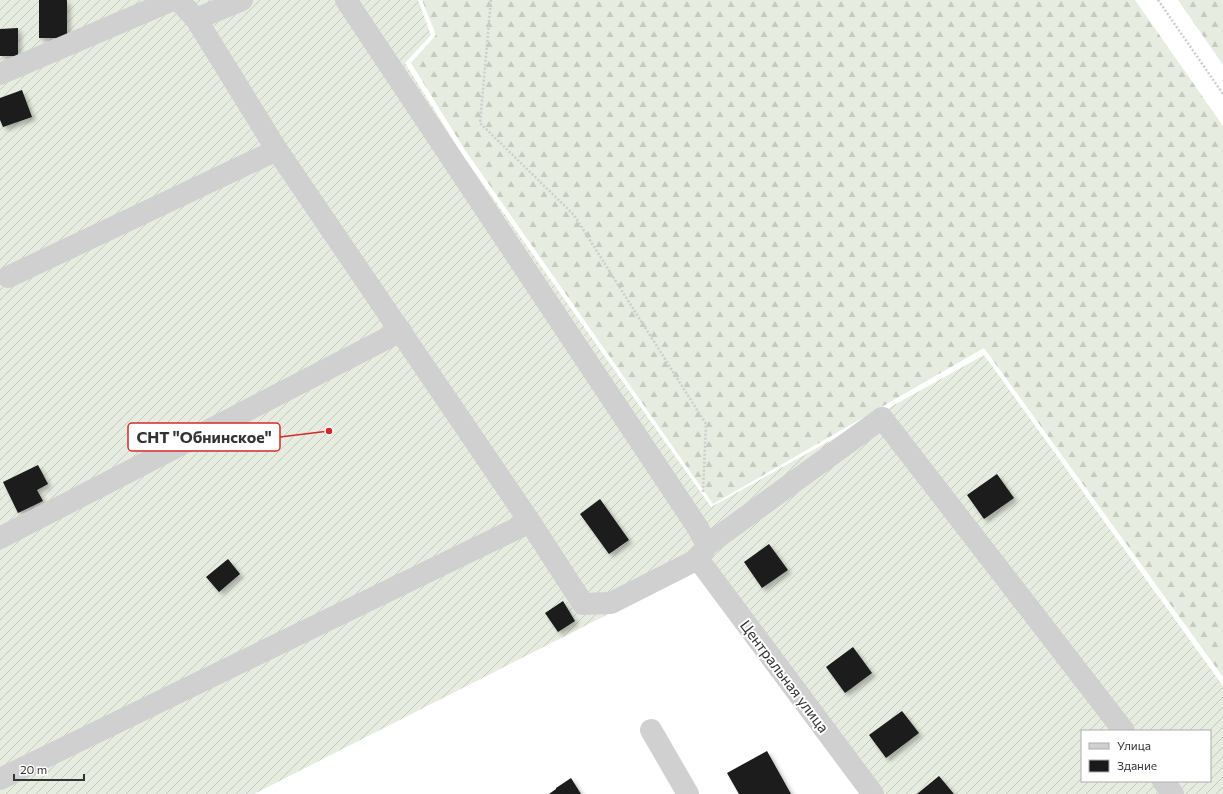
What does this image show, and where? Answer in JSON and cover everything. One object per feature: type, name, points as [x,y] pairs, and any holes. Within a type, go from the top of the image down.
[{"type":"street","points":[[0,74],[173,0]]},
{"type":"street","points":[[178,0],[196,19],[278,150],[530,522],[583,604],[611,603],[703,552],[882,418],[1123,730]]},
{"type":"street","points":[[196,19],[242,0]]},
{"type":"street","name":"Центральная улица","points":[[346,0],[693,522],[703,552],[873,794]]},
{"type":"street","points":[[8,277],[278,150]]},
{"type":"street","points":[[0,538],[401,331]]},
{"type":"street","points":[[0,778],[530,522]]},
{"type":"street","points":[[651,730],[688,794]]},
{"type":"street","points":[[1164,782],[1173,794]]},
{"type":"path","points":[[491,0],[480,123],[574,215],[706,424],[703,492]]},
{"type":"path","points":[[1158,0],[1223,94]]},
{"type":"green space","points":[[0,0],[418,0],[431,35],[405,63],[462,154],[711,507],[984,355],[1223,686],[1223,794],[876,794],[697,569],[254,794],[0,794]]},
{"type":"green space","points":[[422,0],[1135,0],[1223,126],[1223,677],[984,348],[713,504],[465,150],[411,63],[436,35]]},
{"type":"green space","points":[[1178,0],[1223,0],[1223,65]]},
{"type":"building","points":[[39,0],[67,0],[67,38],[39,38]]},
{"type":"building","points":[[18,28],[18,56],[0,56],[0,29]]},
{"type":"building","points":[[22,90],[32,117],[3,127],[0,120],[0,98]]},
{"type":"building","points":[[38,465],[48,484],[37,490],[43,501],[18,513],[3,482]]},
{"type":"building","points":[[997,474],[1014,498],[984,519],[967,495]]},
{"type":"building","points":[[600,499],[629,540],[609,554],[580,514]]},
{"type":"building","points":[[769,544],[788,570],[762,588],[744,562]]},
{"type":"building","points":[[228,559],[240,574],[219,592],[206,577]]},
{"type":"building","points":[[563,601],[575,621],[558,632],[545,613]]},
{"type":"building","points":[[853,647],[872,673],[845,693],[826,667]]},
{"type":"building","points":[[902,711],[919,733],[886,758],[869,735]]},
{"type":"building","points":[[767,751],[791,794],[739,794],[727,773]]},
{"type":"building","points":[[939,776],[954,794],[917,794]]},
{"type":"building","points":[[571,778],[581,794],[549,794],[556,788]]},
{"type":"place","name":"СНТ \"Обнинское\"","points":[[329,431]]}]
